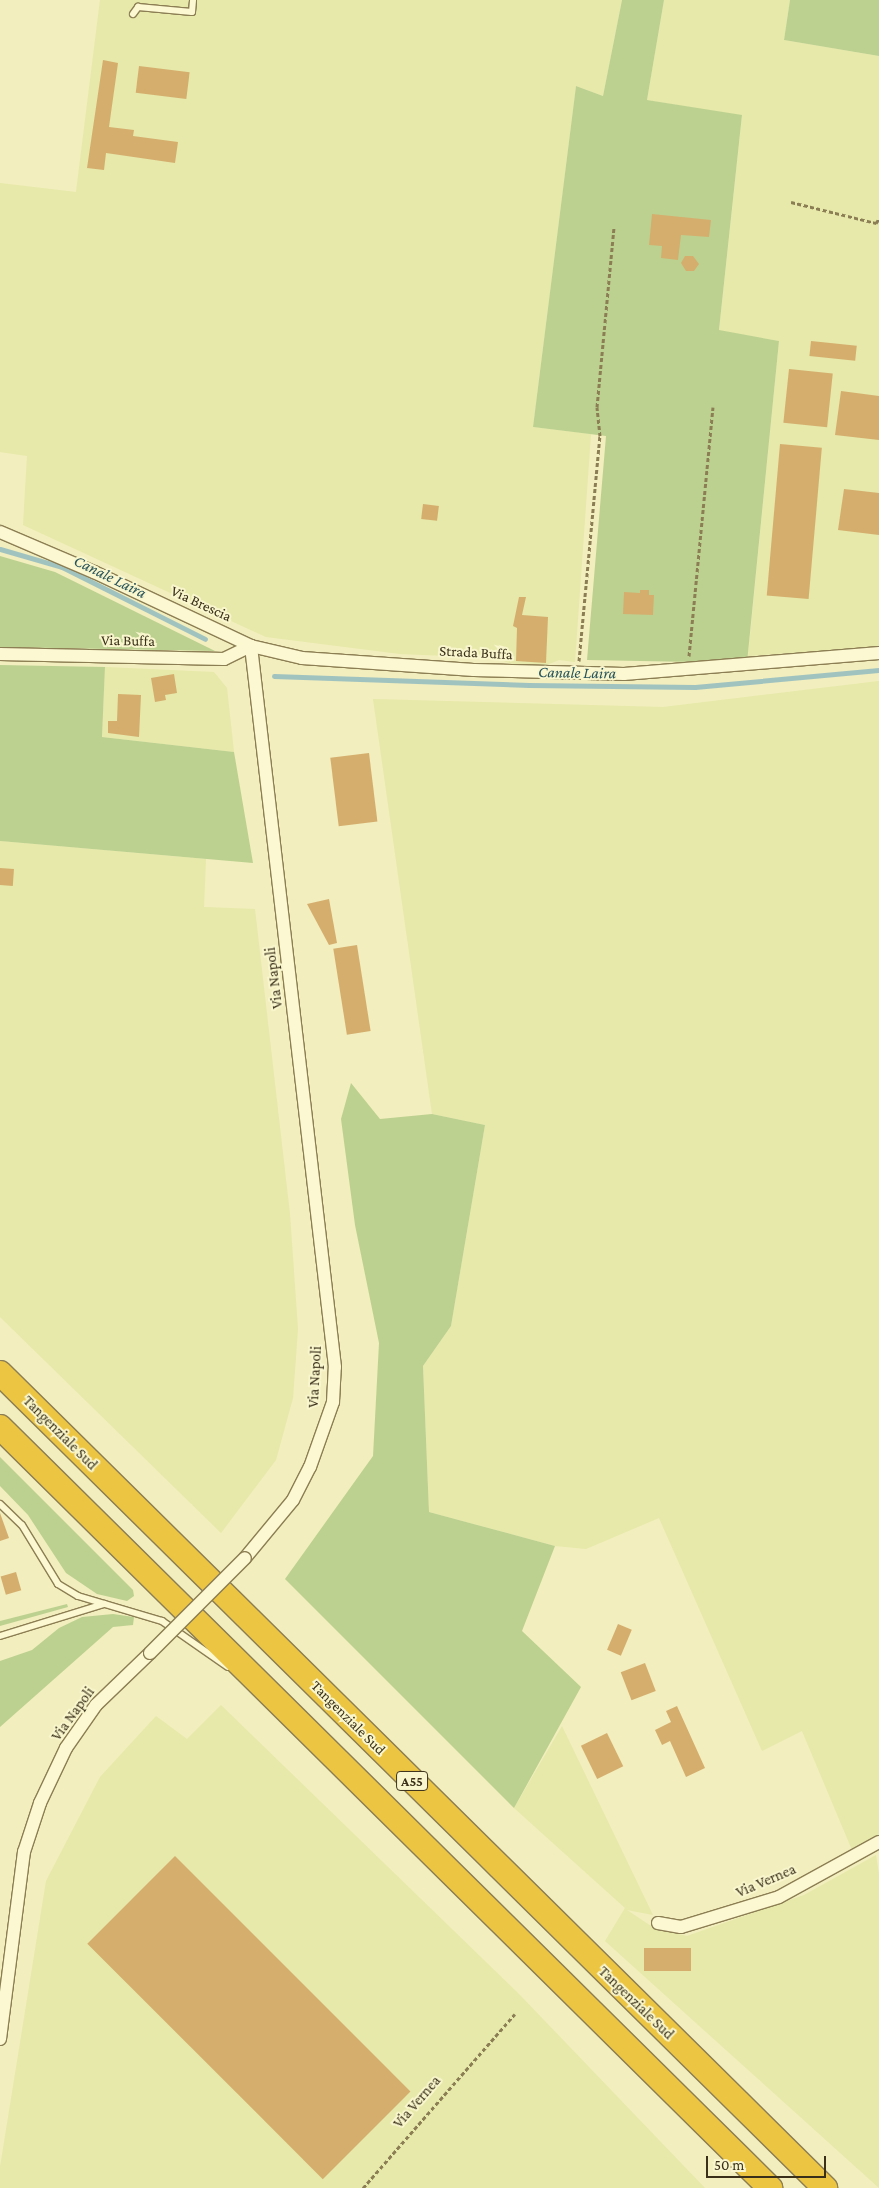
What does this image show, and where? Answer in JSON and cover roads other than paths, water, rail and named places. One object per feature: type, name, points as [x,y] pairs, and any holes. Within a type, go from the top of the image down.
[{"type":"highway","name":"Tangenziale Sud","points":[[0,1373],[825,2188]]},
{"type":"highway","name":"A55","points":[[0,1426],[770,2188]]},
{"type":"street","name":"Via Brescia","points":[[0,532],[86,568],[252,646]]},
{"type":"street","name":"Via Buffa","points":[[0,654],[224,659],[252,646]]},
{"type":"street","name":"Strada Buffa","points":[[252,646],[302,658],[624,674],[831,654],[879,653]]},
{"type":"street","name":"Via Napoli","points":[[0,2039],[24,1852],[40,1803],[66,1748],[96,1705],[245,1558],[293,1500],[310,1467],[333,1402],[335,1367],[252,646]]},
{"type":"street","name":"Via Vernea","points":[[658,1923],[681,1927],[779,1897],[879,1842]]},
{"type":"lane","points":[[133,14],[138,7],[192,12],[193,0]]},
{"type":"lane","points":[[0,1504],[22,1525],[58,1584],[78,1596],[162,1621],[200,1650],[263,1688]]},
{"type":"lane","points":[[0,1636],[105,1603]]},
{"type":"waterway","name":"Canale Laira","points":[[0,549],[62,567],[205,639]]},
{"type":"waterway","name":"Canale Laira","points":[[274,676],[529,685],[695,687],[879,670]]}]
